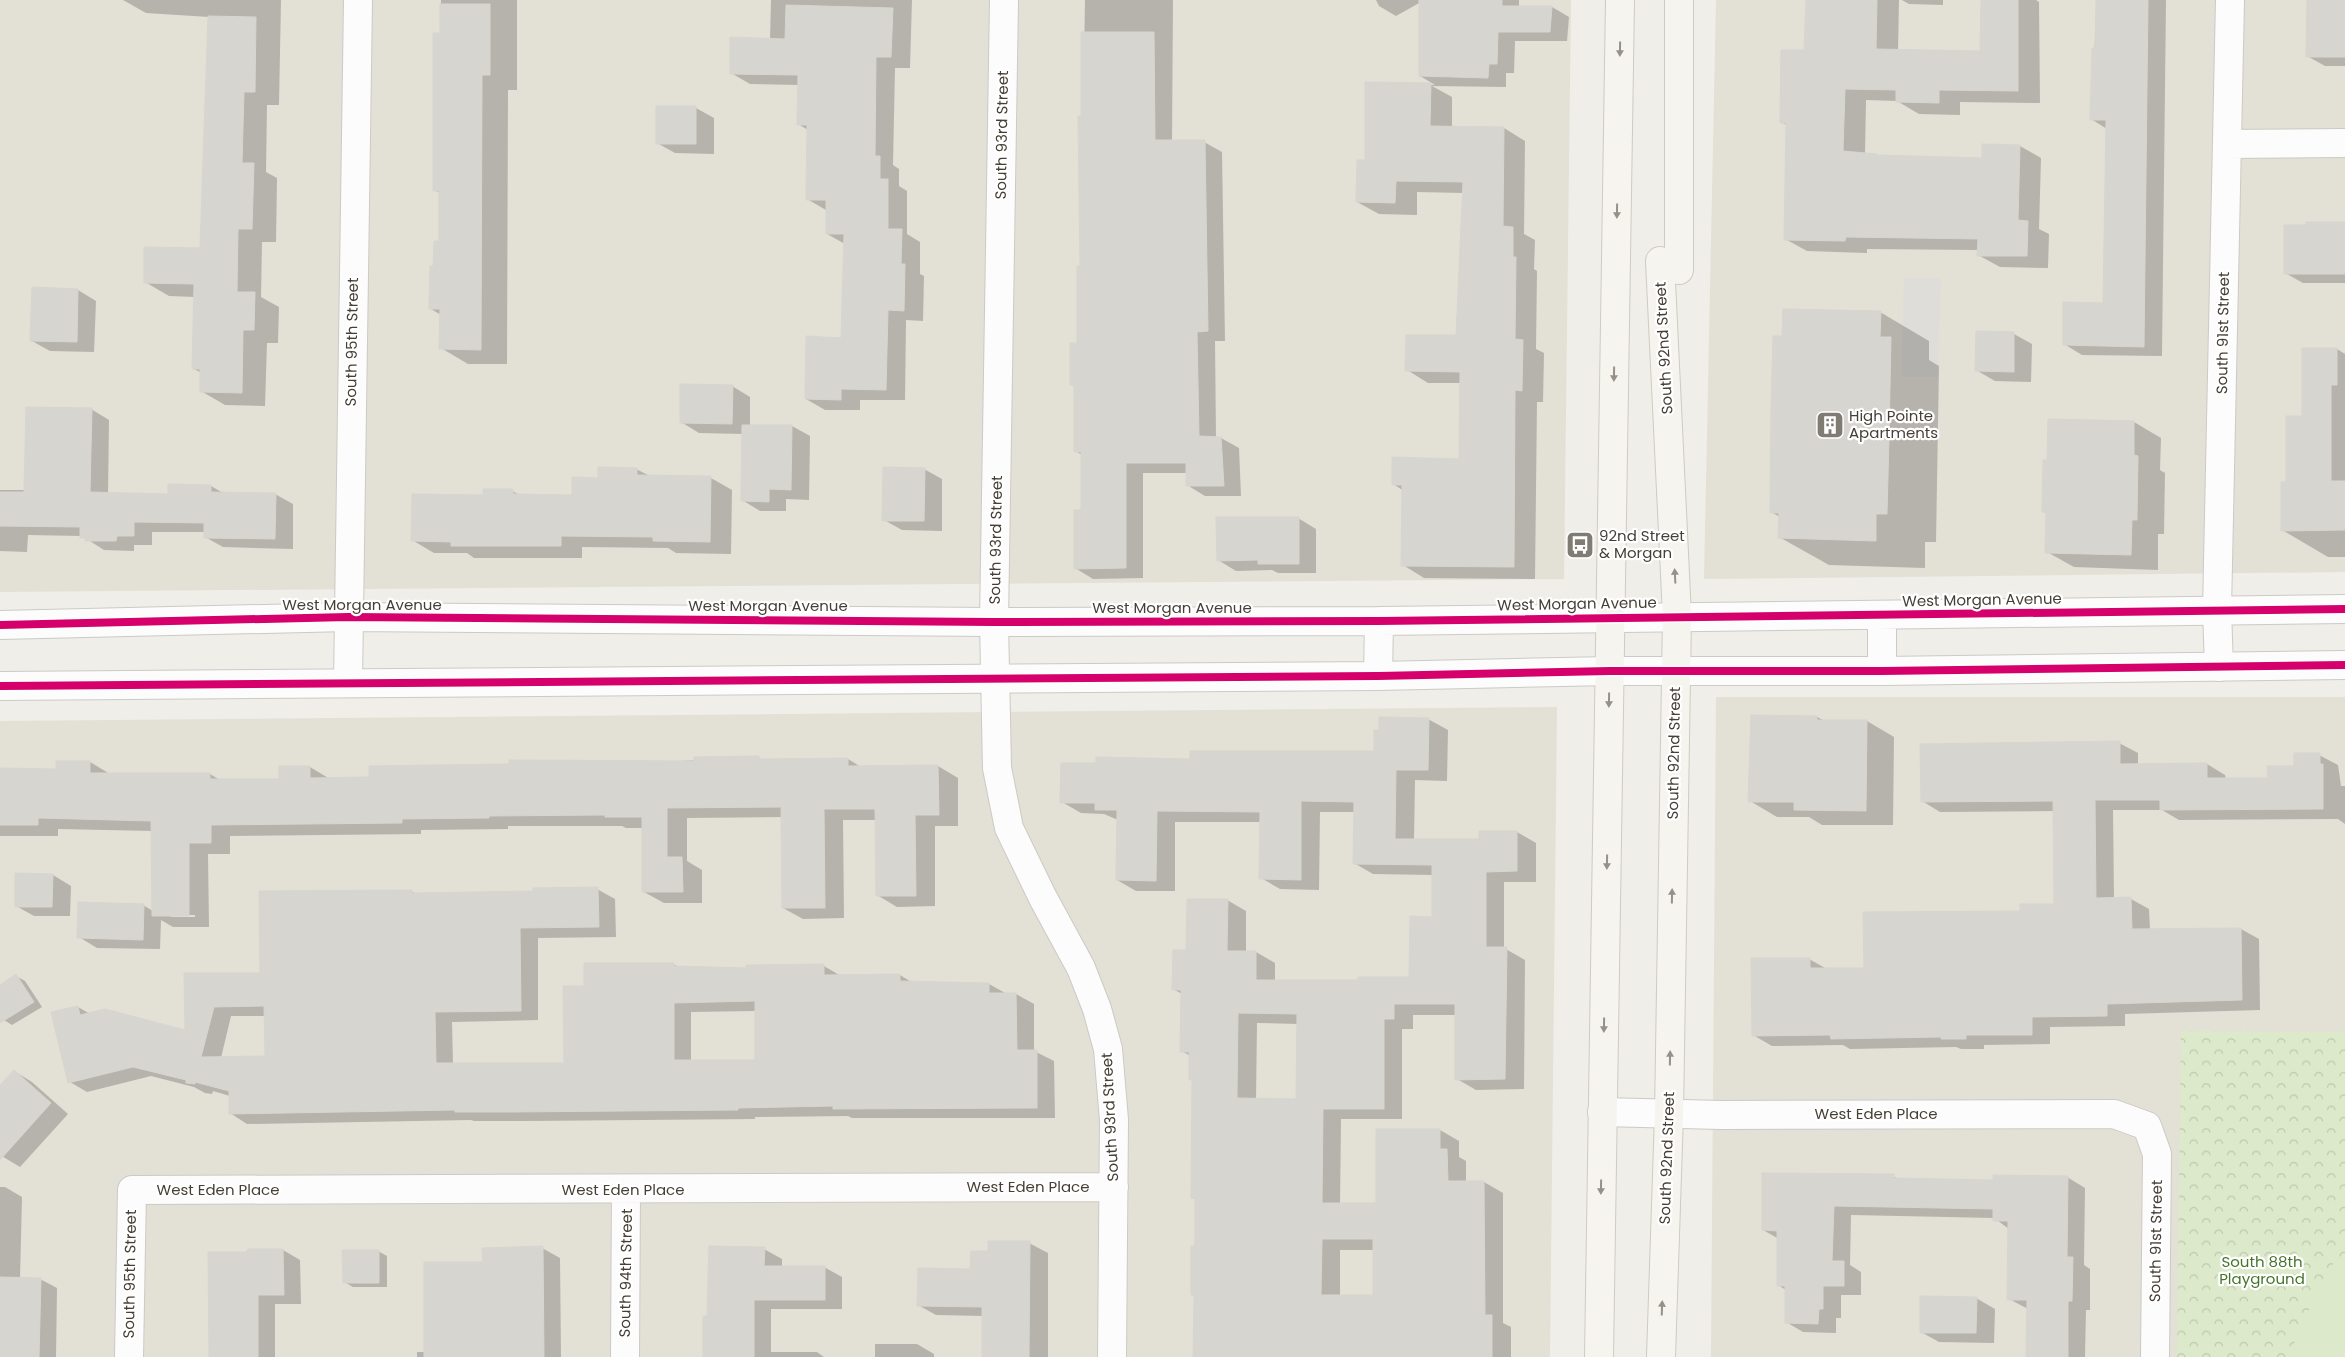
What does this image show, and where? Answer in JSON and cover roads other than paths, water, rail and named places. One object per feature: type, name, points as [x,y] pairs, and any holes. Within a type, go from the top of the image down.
[{"type":"main road","points":[[1599,1357],[1620,0]]},
{"type":"main road","name":"South 92nd Street","points":[[1661,1357],[1669,1114],[1677,616],[1660,261],[1679,270],[1679,0]]},
{"type":"street","name":"South 95th Street","points":[[348,683],[358,0]]},
{"type":"street","name":"South 93rd Street","points":[[1004,0],[994,622],[997,679],[997,768],[1009,828],[1043,898],[1081,968],[1097,1009],[1108,1049],[1114,1120],[1112,1357]]},
{"type":"street","name":"South 91st Street","points":[[2219,667],[2217,610],[2230,0]]},
{"type":"street","points":[[2227,144],[2345,144]]},
{"type":"street","name":"West Morgan Avenue","points":[[0,625],[348,617],[994,622],[1379,621],[1610,616],[1882,615],[2345,609]]},
{"type":"street","points":[[1882,615],[1882,671]]},
{"type":"street","points":[[1378,676],[1379,621]]},
{"type":"street","points":[[0,686],[1378,676],[1610,671],[1882,671],[2345,665]]},
{"type":"street","name":"West Eden Place","points":[[1602,1112],[1669,1114],[2114,1114],[2147,1126]]},
{"type":"street","name":"South 91st Street","points":[[2147,1126],[2157,1154],[2155,1357]]},
{"type":"street","name":"West Eden Place","points":[[132,1190],[626,1190],[1114,1186]]},
{"type":"street","name":"South 95th Street","points":[[129,1357],[132,1190]]},
{"type":"street","name":"South 94th Street","points":[[625,1357],[626,1190]]},
{"type":"place","name":"High Pointe Apartments","points":[[1830,425]]},
{"type":"place","name":"92nd Street & Morgan","points":[[1580,545]]},
{"type":"park label","name":"South 88th Playground","points":[[2262,1270]]}]
